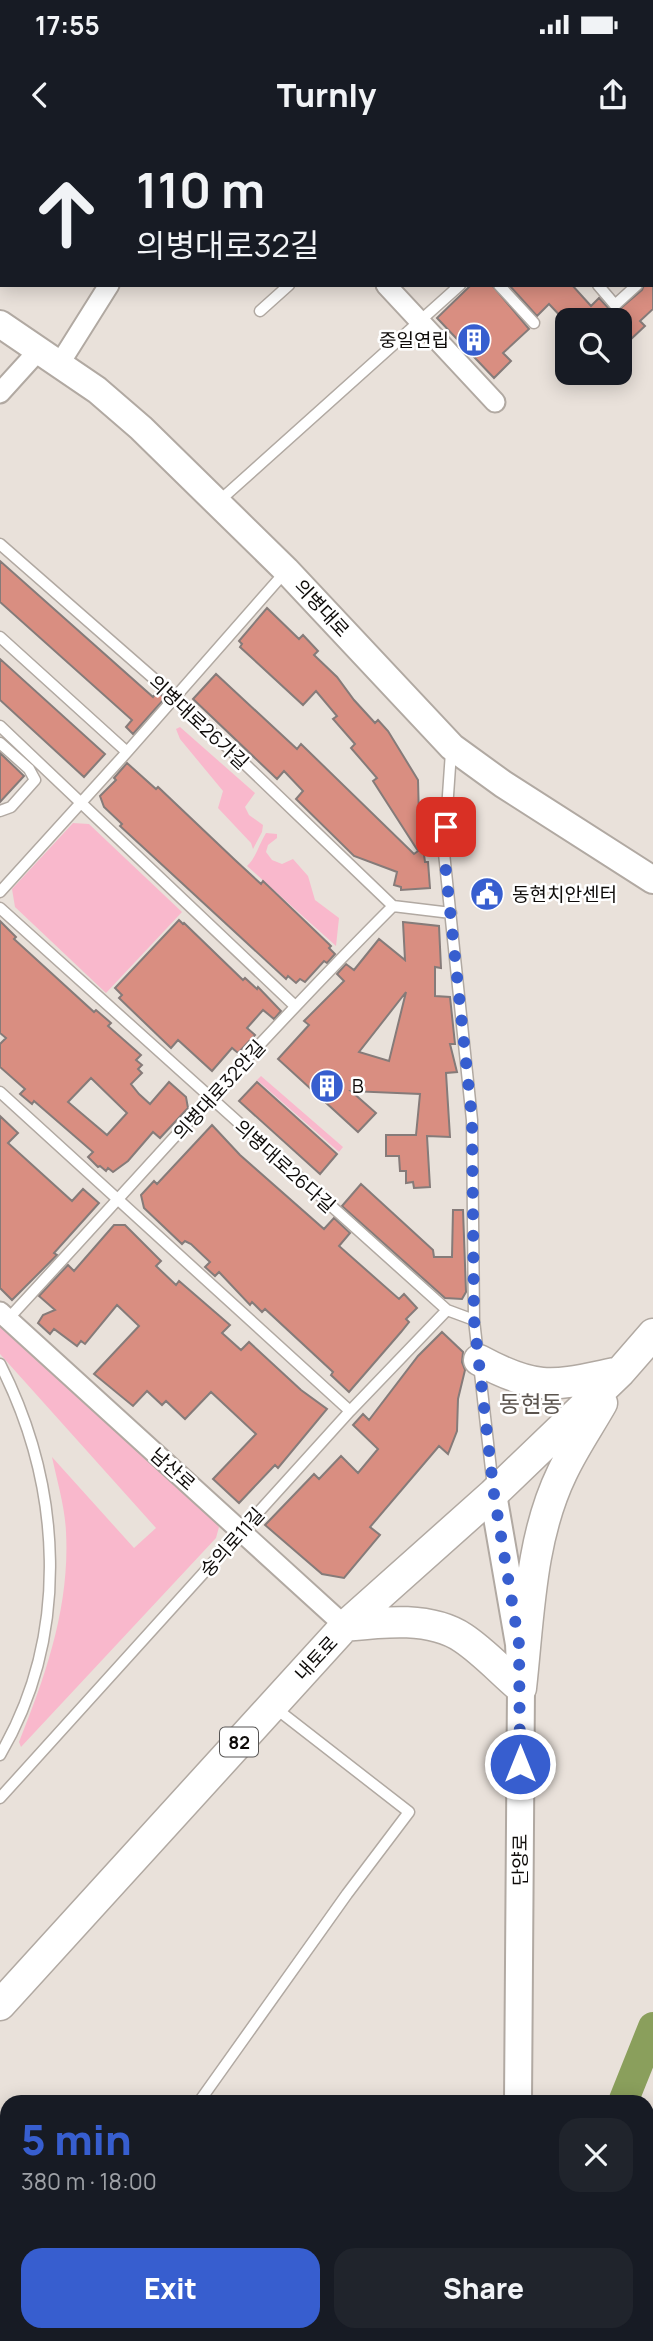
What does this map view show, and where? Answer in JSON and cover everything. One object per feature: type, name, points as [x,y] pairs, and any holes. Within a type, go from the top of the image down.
[{"type":"main road","name":"내토로","points":[[0,2005],[345,1626],[494,1494],[620,1373],[653,1334]]},
{"type":"main road","points":[[479,1360],[512,1377],[535,1384],[555,1385],[620,1373]]},
{"type":"main road","points":[[521,1688],[535,1561],[543,1525],[561,1474],[620,1373]]},
{"type":"main road","points":[[345,1626],[386,1622],[449,1630],[463,1638],[521,1688]]},
{"type":"street","points":[[0,393],[49,357],[107,287]]},
{"type":"street","points":[[388,287],[495,402]]},
{"type":"street","name":"의병대로","points":[[0,324],[97,390],[141,428],[286,570],[452,747],[514,792],[653,880]]},
{"type":"street","name":"남산로","points":[[4,1316],[345,1626]]},
{"type":"street","name":"단양로","points":[[494,1494],[519,1644],[521,1688],[518,2095]]},
{"type":"lane","points":[[260,311],[287,287]]},
{"type":"lane","points":[[217,503],[458,287]]},
{"type":"lane","points":[[501,287],[534,323]]},
{"type":"lane","points":[[600,287],[615,305],[635,287]]},
{"type":"lane","name":"의병대로26가길","points":[[0,544],[176,698],[393,906]]},
{"type":"lane","points":[[0,892],[176,698],[286,570]]},
{"type":"lane","points":[[0,637],[127,752]]},
{"type":"lane","points":[[0,726],[294,1004]]},
{"type":"lane","points":[[0,743],[29,769],[35,780],[11,807],[0,811]]},
{"type":"lane","points":[[452,747],[444,853],[472,1119],[474,1320],[494,1494]]},
{"type":"lane","points":[[393,906],[451,913]]},
{"type":"lane","name":"의병대로32안길","points":[[4,1316],[119,1200],[294,1004],[393,906]]},
{"type":"lane","name":"의병대로26다길","points":[[0,908],[447,1310]]},
{"type":"lane","points":[[0,1092],[350,1411]]},
{"type":"lane","points":[[447,1310],[474,1320]]},
{"type":"lane","name":"숭의로11길","points":[[0,1798],[350,1411],[447,1310]]},
{"type":"lane","points":[[0,1364],[17,1398],[36,1455],[51,1547],[51,1586],[41,1654],[30,1694],[0,1755]]},
{"type":"lane","points":[[204,2095],[346,1894],[409,1812],[272,1705]]},
{"type":"shaded area","points":[[180,727],[255,793],[245,807],[249,815],[263,825],[253,849],[251,843],[218,808],[223,791],[180,739],[176,729]]},
{"type":"shaded area","points":[[73,823],[89,824],[182,912],[106,993],[15,907],[12,889]]},
{"type":"shaded area","points":[[266,833],[277,834],[266,852],[272,860],[282,864],[293,859],[308,876],[315,900],[339,918],[336,946],[247,866]]},
{"type":"shaded area","points":[[261,1076],[343,1147],[339,1152],[257,1080]]},
{"type":"shaded area","points":[[0,1325],[219,1527],[216,1538],[21,1747],[19,1742],[54,1640],[64,1587],[65,1523],[52,1457],[134,1548],[156,1528],[0,1354]]},
{"type":"building","points":[[469,287],[494,287],[529,329],[503,353],[511,361],[494,378],[437,318]]},
{"type":"building","points":[[511,287],[574,287],[591,306],[599,298],[608,308],[555,308],[555,310],[549,304],[537,316]]},
{"type":"building","points":[[643,287],[653,287],[653,309],[640,321],[645,326],[632,338],[632,308],[621,308]]},
{"type":"building","points":[[0,561],[153,697],[157,692],[165,698],[133,734],[126,727],[132,720],[0,602]]},
{"type":"building","points":[[267,608],[299,639],[303,635],[318,651],[314,655],[337,677],[375,723],[378,720],[388,731],[418,780],[419,819],[425,862],[428,862],[430,888],[401,890],[401,887],[394,885],[397,872],[354,856],[296,799],[303,791],[284,771],[277,779],[193,699],[216,674],[297,749],[301,744],[414,854],[418,851],[373,781],[377,778],[351,748],[355,744],[333,719],[337,716],[316,691],[303,705],[240,647],[242,644],[239,641]]},
{"type":"building","points":[[0,659],[105,754],[84,777],[0,700]]},
{"type":"building","points":[[0,753],[24,776],[0,802]]},
{"type":"building","points":[[127,763],[156,789],[158,787],[261,884],[263,881],[331,946],[329,948],[335,954],[327,963],[324,961],[305,982],[300,979],[296,983],[288,976],[286,979],[120,826],[122,824],[104,807],[100,796],[116,780],[114,778]]},
{"type":"building","points":[[179,920],[243,980],[245,978],[257,989],[258,987],[281,1011],[274,1019],[263,1010],[247,1028],[255,1035],[238,1053],[232,1048],[212,1071],[178,1040],[171,1048],[119,998],[122,995],[115,988]]},
{"type":"building","points":[[0,921],[16,937],[14,939],[94,1012],[96,1010],[111,1023],[108,1026],[141,1055],[136,1060],[142,1065],[138,1069],[142,1073],[131,1084],[139,1094],[150,1104],[169,1082],[186,1097],[188,1108],[160,1138],[153,1132],[128,1161],[113,1172],[108,1168],[106,1171],[88,1157],[93,1152],[34,1101],[32,1104],[20,1094],[25,1089],[0,1067],[0,1044],[6,1038],[0,1033]],"holes":[[[91,1078],[127,1113],[107,1135],[68,1102]]]},
{"type":"building","points":[[403,922],[439,926],[441,968],[435,967],[435,996],[450,997],[455,1044],[450,1044],[457,1072],[446,1073],[450,1137],[427,1136],[430,1187],[414,1188],[413,1182],[406,1183],[406,1171],[400,1171],[399,1156],[386,1156],[386,1135],[416,1135],[420,1094],[351,1091],[376,1113],[358,1132],[278,1059],[309,1025],[304,1021],[344,981],[337,974],[346,964],[354,970],[379,939],[405,960]],"holes":[[[406,992],[389,1061],[359,1052]]]},
{"type":"building","points":[[257,1082],[337,1154],[320,1174],[239,1101]]},
{"type":"building","points":[[0,1116],[18,1133],[8,1143],[72,1201],[83,1189],[99,1203],[54,1253],[57,1255],[12,1300],[0,1288]]},
{"type":"building","points":[[212,1125],[240,1155],[324,1229],[334,1218],[350,1233],[339,1246],[399,1299],[404,1294],[417,1308],[406,1319],[409,1322],[401,1332],[349,1392],[331,1375],[333,1372],[265,1309],[262,1312],[252,1302],[250,1305],[219,1272],[215,1276],[205,1267],[210,1262],[191,1244],[185,1241],[182,1244],[144,1208],[141,1195],[154,1181],[157,1184]]},
{"type":"building","points":[[361,1184],[433,1250],[434,1257],[452,1257],[453,1210],[463,1210],[466,1292],[462,1299],[445,1298],[342,1206]]},
{"type":"building","points":[[114,1225],[125,1225],[161,1261],[156,1266],[176,1285],[179,1281],[230,1325],[222,1333],[241,1350],[249,1342],[301,1390],[327,1409],[278,1468],[275,1465],[239,1503],[213,1479],[256,1434],[211,1392],[185,1419],[166,1401],[162,1405],[147,1391],[133,1406],[94,1374],[139,1326],[117,1305],[85,1344],[81,1341],[77,1346],[54,1329],[50,1334],[38,1323],[43,1315],[55,1310],[39,1296],[68,1265],[74,1271]]},
{"type":"building","points":[[442,1332],[463,1352],[465,1370],[458,1399],[457,1431],[448,1454],[439,1446],[370,1527],[380,1535],[344,1578],[322,1574],[265,1525],[314,1474],[319,1479],[341,1456],[358,1473],[378,1449],[353,1425],[363,1414],[369,1420],[418,1356]]},
{"type":"waterway","points":[[626,2095],[653,2027]]},
{"type":"place","name":"중일연립","points":[[474,340]]},
{"type":"place","name":"동현치안센터","points":[[487,894]]},
{"type":"place","name":"B","points":[[327,1086]]},
{"type":"district","name":"동현동","points":[[531,1403]]},
{"type":"route","points":[[446,827],[444,853],[472,1119],[474,1320],[494,1494],[519,1644],[520,1764]]}]
